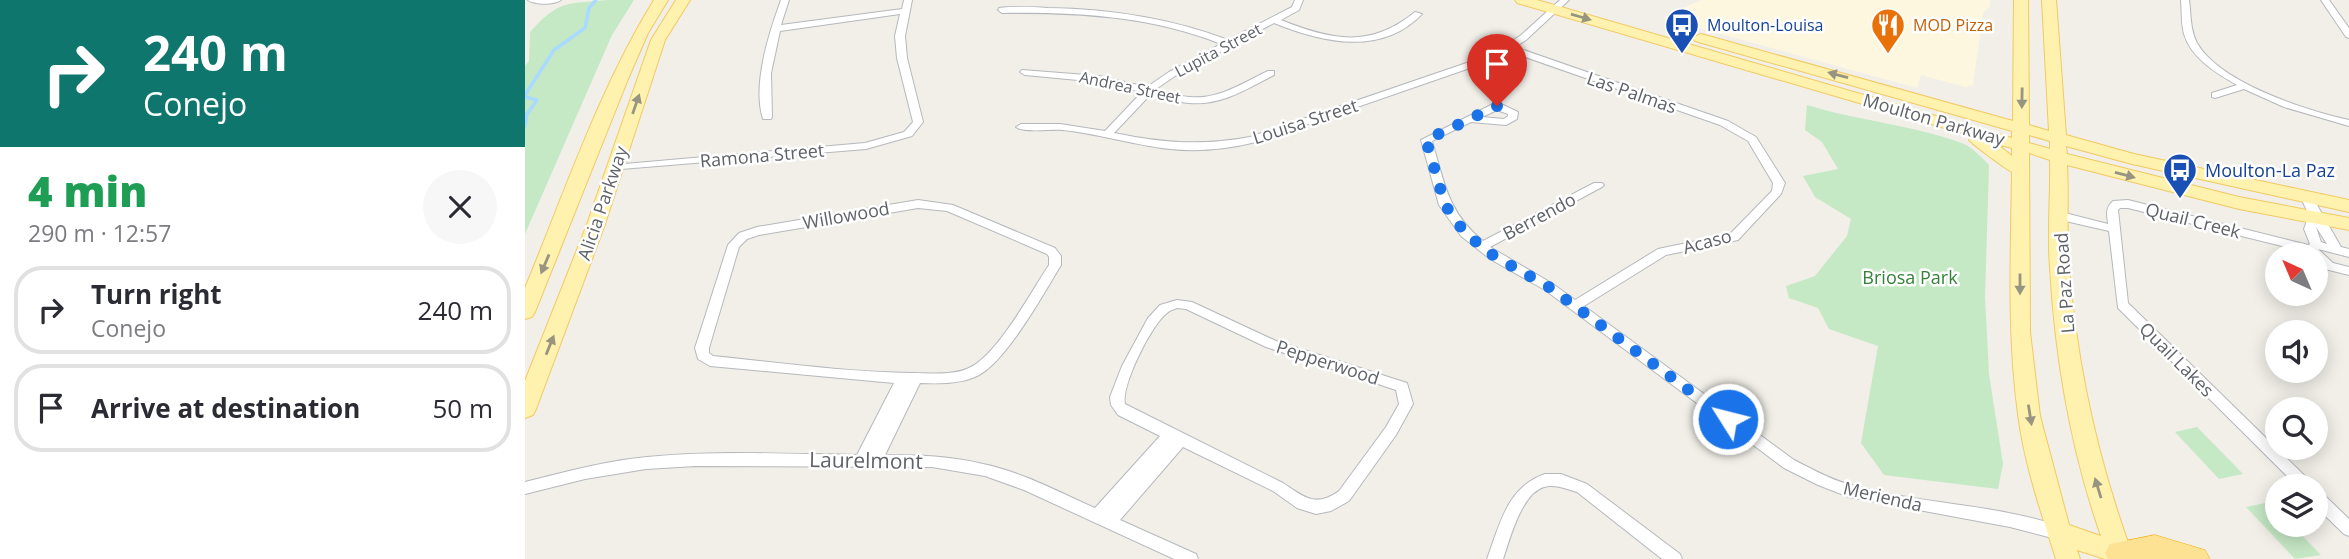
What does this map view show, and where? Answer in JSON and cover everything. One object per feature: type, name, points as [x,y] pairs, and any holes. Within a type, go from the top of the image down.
[{"type":"highway","points":[[2125,557],[2155,548],[2195,559]]},
{"type":"main road","name":"Alicia Parkway","points":[[525,312],[625,67],[661,0]]},
{"type":"main road","name":"Alicia Parkway","points":[[525,409],[595,227],[658,40],[683,0]]},
{"type":"main road","name":"Moulton Parkway","points":[[1522,0],[1562,3],[2059,147],[2349,206]]},
{"type":"main road","points":[[2021,0],[2020,332],[2029,416],[2068,559]]},
{"type":"main road","name":"La Paz Road","points":[[2049,0],[2059,147],[2060,273],[2078,411],[2097,485],[2125,557]]},
{"type":"main road","name":"Moulton Parkway","points":[[1562,3],[1957,125],[2022,137]]},
{"type":"main road","points":[[1957,125],[1968,136],[1995,148],[2006,163],[2022,170]]},
{"type":"main road","name":"Moulton Parkway","points":[[2059,147],[2166,186],[2349,224]]},
{"type":"main road","points":[[583,174],[613,168]]},
{"type":"main road","points":[[2060,533],[2125,557]]},
{"type":"street","points":[[532,0],[555,0]]},
{"type":"street","points":[[768,117],[764,98],[775,29],[785,0]]},
{"type":"street","points":[[775,29],[905,12],[908,0]]},
{"type":"street","name":"Lupita Street","points":[[1107,134],[1149,90],[1172,74],[1296,8],[1299,0]]},
{"type":"street","points":[[2185,0],[2188,32],[2194,47],[2220,71],[2245,86],[2299,109],[2349,122]]},
{"type":"street","points":[[2325,0],[2349,35]]},
{"type":"street","name":"Louisa Street","points":[[1021,127],[1066,125],[1174,147],[1224,145],[1252,139],[1490,58],[1509,48],[1562,3]]},
{"type":"street","points":[[1002,10],[1065,10],[1154,20],[1192,29],[1229,44]]},
{"type":"street","name":"Ramona Street","points":[[613,168],[844,148],[882,143],[908,134],[918,122],[918,111],[902,58],[900,36],[905,12]]},
{"type":"street","points":[[1274,20],[1307,34],[1326,39],[1350,40],[1388,35],[1405,27],[1418,14]]},
{"type":"street","name":"Las Palmas","points":[[1509,48],[1724,123],[1752,139]]},
{"type":"street","name":"Andrea Street","points":[[1025,72],[1100,79],[1189,100],[1223,97],[1271,74]]},
{"type":"street","points":[[2214,94],[2245,86]]},
{"type":"street","name":"Merienda","points":[[1470,119],[1426,140],[1445,205],[1465,233],[1481,247],[1549,287],[1789,464],[1821,480],[1857,493],[2024,522],[2060,533]]},
{"type":"street","name":"Acaso","points":[[1575,306],[1662,252],[1738,234],[1777,192],[1779,186],[1777,178],[1752,139]]},
{"type":"street","name":"Berrendo","points":[[1481,247],[1598,185]]},
{"type":"street","points":[[2307,198],[2314,217],[2343,251]]},
{"type":"street","name":"Willowood","points":[[918,204],[949,208],[1051,251],[1055,257],[1055,265],[1012,330],[985,362],[973,372],[959,376],[909,379],[710,361],[703,355],[702,348],[734,245],[743,236],[757,231],[918,204]]},
{"type":"street","name":"Quail Lakes","points":[[2117,204],[2112,209],[2122,305],[2294,474]]},
{"type":"street","name":"Quail Creek","points":[[2117,204],[2127,204],[2296,243]]},
{"type":"street","points":[[2061,216],[2114,229]]},
{"type":"street","points":[[2312,243],[2310,229],[2314,217]]},
{"type":"street","name":"Quail Creek","points":[[2328,265],[2349,271]]},
{"type":"street","name":"Pepperwood","points":[[1177,304],[1188,305],[1271,344],[1393,382],[1402,387],[1406,395],[1406,404],[1391,431],[1344,496],[1331,505],[1316,507],[1303,503],[1278,487],[1175,437],[1123,411],[1117,406],[1117,398],[1127,369],[1157,314],[1165,307],[1177,304]]},
{"type":"street","points":[[869,459],[909,379]]},
{"type":"street","points":[[1103,519],[1175,437]]},
{"type":"street","name":"Laurelmont","points":[[525,488],[585,472],[646,463],[695,460],[932,461],[985,470],[1029,485],[1190,559]]},
{"type":"street","points":[[1495,559],[1521,495],[1532,484],[1547,478],[1565,479],[1582,488],[1674,559]]},
{"type":"street","points":[[2328,509],[2349,529]]},
{"type":"shaded area","points":[[1701,0],[1990,0],[1990,6],[1983,13],[1973,85],[1965,87],[1921,75],[1917,88],[1663,18]]},
{"type":"green space","points":[[634,0],[612,35],[525,234],[525,66],[529,61],[530,32],[556,9],[582,2]]},
{"type":"green space","name":"Briosa Park","points":[[1807,105],[1945,138],[1967,146],[1989,165],[1985,297],[1989,374],[2003,464],[1998,489],[1884,475],[1861,443],[1878,346],[1829,329],[1818,308],[1789,298],[1786,286],[1815,276],[1847,236],[1851,219],[1815,197],[1803,176],[1838,169],[1822,142],[1805,130]]},
{"type":"green space","points":[[2197,427],[2243,474],[2219,479],[2175,432]]},
{"type":"green space","points":[[2265,503],[2265,527],[2246,507]]},
{"type":"green space","points":[[2274,537],[2304,537],[2321,555],[2295,559]]},
{"type":"waterway","points":[[525,95],[554,50],[585,28],[589,8],[596,0]]},
{"type":"waterway","points":[[525,97],[537,100],[527,114],[525,126]]},
{"type":"place","name":"Moulton-Louisa","points":[[1682,55]]},
{"type":"place","name":"MOD Pizza","points":[[1888,55]]},
{"type":"place","name":"Moulton-La Paz","points":[[2180,200]]},
{"type":"route","points":[[1497,106],[1426,140],[1445,205],[1465,233],[1494,256],[1549,287],[1728,419]]}]
